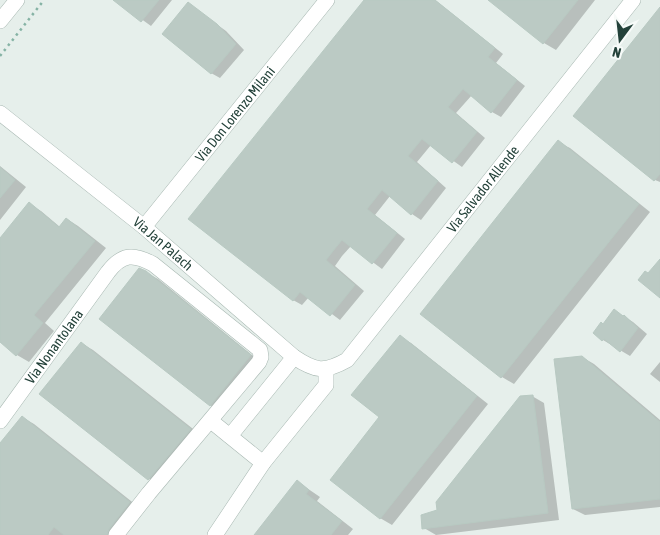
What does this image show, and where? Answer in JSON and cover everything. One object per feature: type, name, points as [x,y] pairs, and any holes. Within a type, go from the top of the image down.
[{"type":"street","points":[[0,21],[16,0]]},
{"type":"street","name":"Via Don Lorenzo Milani","points":[[144,227],[327,0]]},
{"type":"street","name":"Via Salvador Allende","points":[[326,369],[347,360],[633,0]]},
{"type":"street","name":"Via Jan Palach","points":[[0,113],[144,227],[294,357],[309,366],[326,369]]},
{"type":"street","name":"Via Nonantolana","points":[[0,421],[108,272],[115,263],[125,256],[142,258],[153,264],[260,350],[261,357],[259,362],[211,420]]},
{"type":"street","points":[[230,436],[294,357]]},
{"type":"street","points":[[215,535],[263,463],[326,385],[326,369]]},
{"type":"street","points":[[116,535],[211,420],[263,463]]},
{"type":"path","points":[[0,56],[44,0]]},
{"type":"building","points":[[113,0],[159,0],[141,22]]},
{"type":"building","points":[[364,0],[435,0],[495,48],[488,57],[517,80],[491,113],[463,89],[448,107],[477,132],[452,163],[422,139],[408,156],[438,181],[411,215],[382,190],[367,209],[397,233],[372,264],[342,240],[333,251],[326,260],[355,285],[330,316],[300,292],[293,301],[188,219]]},
{"type":"building","points":[[488,0],[578,0],[543,44]]},
{"type":"building","points":[[188,2],[217,24],[236,44],[211,74],[162,34]]},
{"type":"building","points":[[660,7],[660,174],[654,181],[573,116]]},
{"type":"building","points":[[558,140],[639,204],[501,378],[420,314]]},
{"type":"building","points":[[0,167],[15,180],[0,198]]},
{"type":"building","points":[[29,202],[59,227],[66,218],[95,241],[34,315],[43,323],[16,356],[0,342],[0,238]]},
{"type":"building","points":[[660,259],[660,298],[638,280],[645,271],[648,273]]},
{"type":"building","points":[[139,268],[146,271],[251,355],[210,406],[99,319]]},
{"type":"building","points":[[614,309],[624,315],[638,328],[620,352],[593,333],[601,322],[603,324]]},
{"type":"building","points":[[400,335],[477,396],[380,519],[330,480],[379,417],[351,395]]},
{"type":"building","points":[[81,342],[191,429],[148,480],[39,394]]},
{"type":"building","points":[[582,356],[660,422],[660,499],[572,509],[554,359]]},
{"type":"building","points":[[533,395],[548,513],[422,529],[421,515],[437,510],[436,502],[520,396]]},
{"type":"building","points":[[22,416],[130,502],[109,529],[107,535],[64,535],[54,527],[48,535],[0,535],[0,443]]},
{"type":"building","points":[[297,480],[309,490],[306,494],[342,521],[331,535],[254,535]]}]
